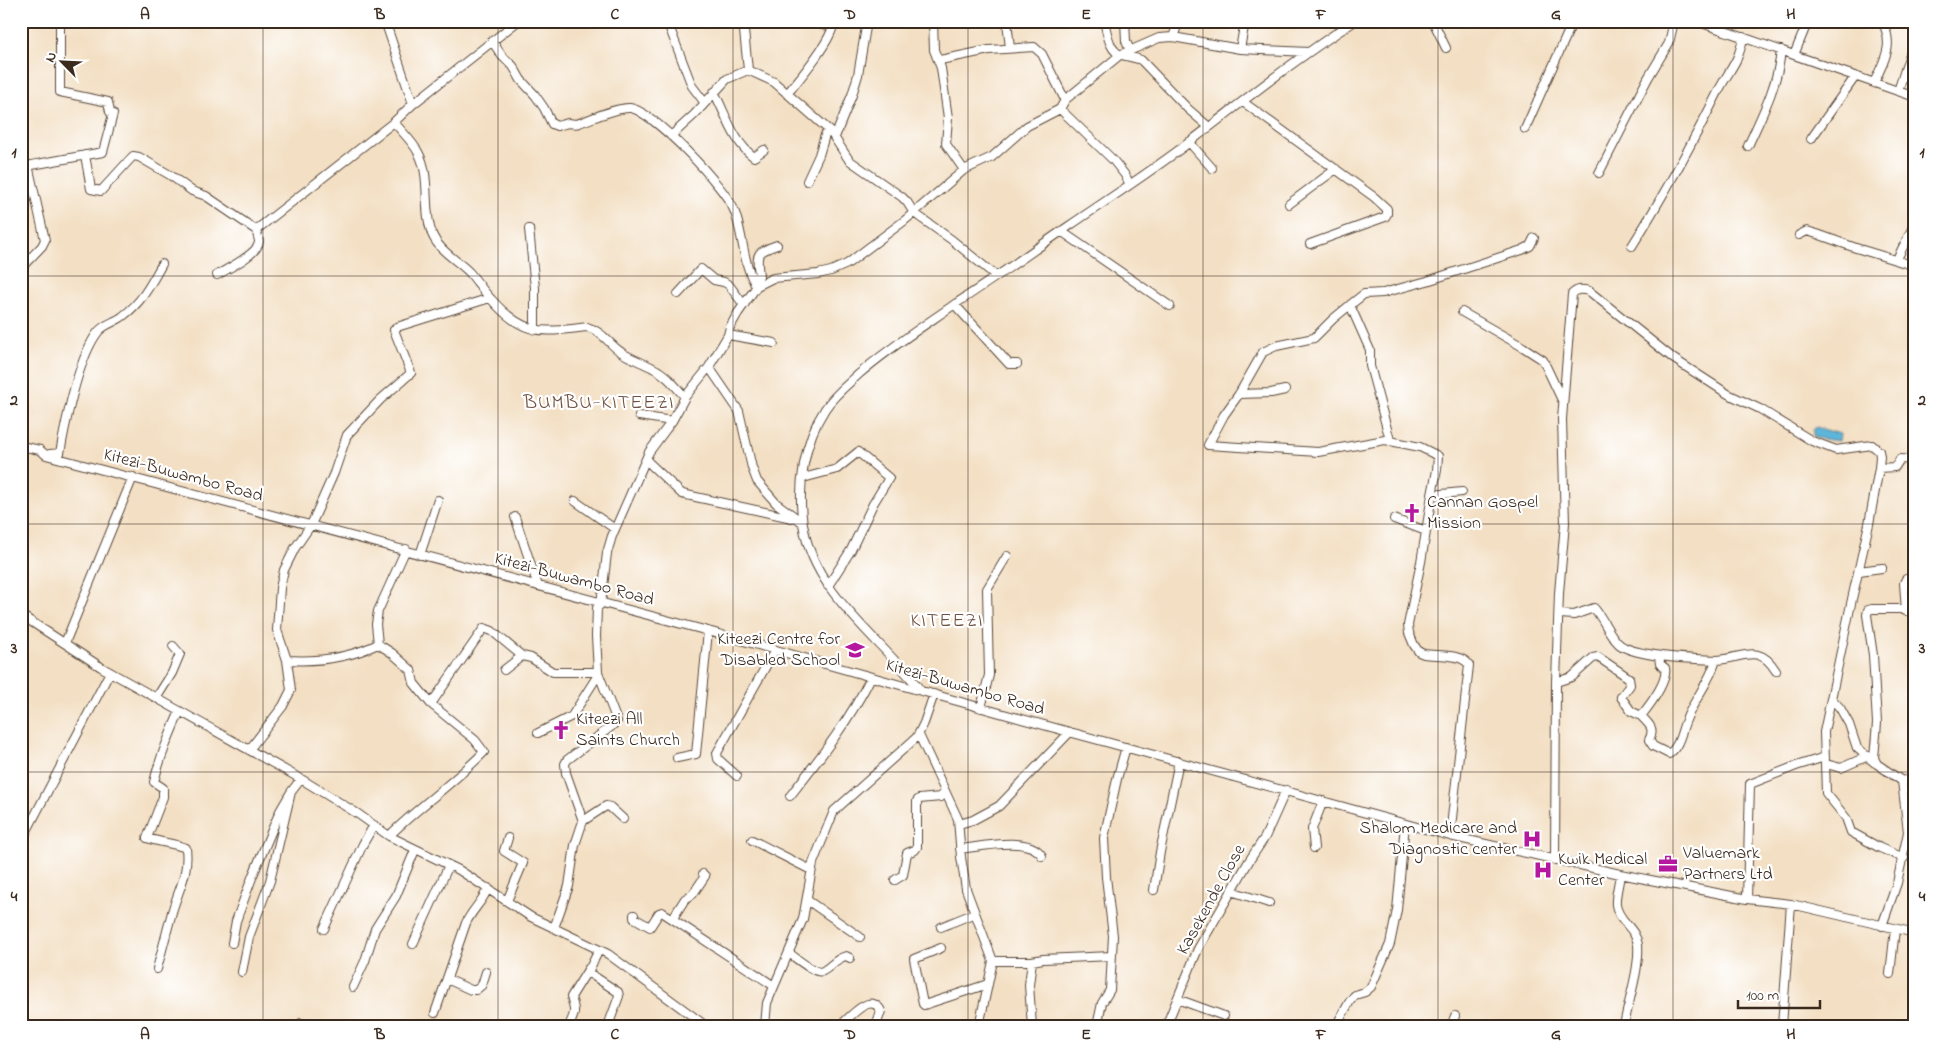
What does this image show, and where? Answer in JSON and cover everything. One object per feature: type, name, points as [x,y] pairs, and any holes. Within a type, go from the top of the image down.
[{"type":"street","points":[[21,268],[45,240],[25,166],[103,152],[113,114],[110,112],[108,102],[60,92],[60,21]]},
{"type":"street","points":[[385,21],[413,104]]},
{"type":"street","points":[[256,230],[394,122],[413,104],[518,21]]},
{"type":"street","points":[[667,21],[692,86],[705,102]]},
{"type":"street","points":[[743,21],[748,70]]},
{"type":"street","points":[[832,134],[852,95],[858,74],[867,21]]},
{"type":"street","points":[[932,21],[934,50],[940,60],[948,118],[946,144],[964,170]]},
{"type":"street","points":[[1008,21],[1010,48]]},
{"type":"street","points":[[1104,21],[1109,40],[1115,52],[1141,60],[1183,104],[1209,127]]},
{"type":"street","points":[[1124,21],[1126,41],[1130,51]]},
{"type":"street","points":[[1173,37],[1179,21]]},
{"type":"street","points":[[1240,49],[1246,21]]},
{"type":"street","points":[[920,691],[906,672],[828,586],[814,564],[800,521],[803,478],[808,447],[816,424],[825,408],[840,391],[891,348],[1189,142],[1309,52],[1355,21]]},
{"type":"street","points":[[1433,21],[1446,48]]},
{"type":"street","points":[[1525,129],[1573,21]]},
{"type":"street","points":[[1599,173],[1648,78],[1669,43],[1674,21]]},
{"type":"street","points":[[1794,55],[1808,21]]},
{"type":"street","points":[[1874,83],[1888,45],[1888,32],[1882,21]]},
{"type":"street","points":[[1699,22],[1915,97]]},
{"type":"street","points":[[787,94],[831,35],[833,26],[822,25]]},
{"type":"street","points":[[756,285],[773,278],[832,271],[847,264],[876,244],[964,170],[992,157],[1027,126],[1060,108],[1065,100],[1120,55],[1159,38],[1173,37],[1240,49],[1309,52]]},
{"type":"street","points":[[1632,246],[1655,210],[1721,85],[1736,62],[1740,54],[1743,37]]},
{"type":"street","points":[[1898,91],[1915,40]]},
{"type":"street","points":[[492,42],[502,56],[513,66],[521,80],[544,108],[552,124],[557,126],[568,123],[578,124],[594,117],[629,108],[640,112],[671,136],[702,166],[732,206],[756,285]]},
{"type":"street","points":[[940,60],[988,50],[1034,47],[1042,54],[1065,100]]},
{"type":"street","points":[[1748,146],[1775,82],[1780,67],[1781,50]]},
{"type":"street","points":[[671,136],[732,76],[748,70],[774,82],[832,134],[849,160],[907,202],[914,213],[952,240],[996,276]]},
{"type":"street","points":[[1811,139],[1855,77]]},
{"type":"street","points":[[714,92],[737,141],[754,157],[764,150]]},
{"type":"street","points":[[1243,102],[1386,206],[1388,212],[1385,217],[1310,244]]},
{"type":"street","points":[[1060,108],[1113,160],[1125,175],[1129,184]]},
{"type":"street","points":[[394,122],[413,144],[422,159],[429,222],[434,237],[446,252],[471,275],[512,320],[519,325],[535,330],[552,332],[592,328],[627,356],[661,373],[685,397]]},
{"type":"street","points":[[807,181],[819,156],[825,135],[832,134]]},
{"type":"street","points":[[1189,142],[1212,168]]},
{"type":"street","points":[[85,156],[91,189],[102,191],[133,156],[139,157],[170,175],[187,188],[206,196],[256,230],[259,241],[256,249],[240,262],[217,275]]},
{"type":"street","points":[[1289,204],[1336,169]]},
{"type":"street","points":[[1897,259],[1915,223]]},
{"type":"street","points":[[529,229],[535,288],[535,330]]},
{"type":"street","points":[[1061,231],[1170,306]]},
{"type":"street","points":[[1799,235],[1807,231],[1915,266]]},
{"type":"street","points":[[1450,836],[1469,668],[1467,662],[1462,659],[1422,653],[1417,650],[1409,633],[1408,622],[1416,591],[1439,462],[1436,454],[1420,447],[1390,440],[1380,440],[1318,452],[1208,444],[1263,352],[1276,346],[1314,338],[1333,319],[1364,294],[1383,293],[1427,282],[1522,250],[1530,246],[1534,238]]},
{"type":"street","points":[[554,928],[569,886],[575,845],[583,821],[565,770],[565,764],[567,760],[616,721],[598,674],[596,611],[601,604],[607,553],[614,529],[649,452],[672,421],[685,397],[708,367],[756,285],[760,276],[756,262],[758,255],[766,249],[777,245]]},
{"type":"street","points":[[46,455],[60,453],[67,413],[87,353],[98,331],[121,318],[138,304],[162,264]]},
{"type":"street","points":[[678,294],[701,269],[714,280],[729,285],[744,305]]},
{"type":"street","points":[[1554,860],[1556,682],[1564,523],[1563,402],[1572,294],[1574,291],[1583,289],[1596,296],[1674,359],[1728,394],[1776,418],[1812,441],[1836,450],[1872,445],[1877,448],[1880,456],[1872,510],[1824,732],[1826,793],[1846,818],[1851,832],[1872,844],[1904,858]]},
{"type":"street","points":[[249,750],[283,706],[291,690],[287,660],[278,630],[280,588],[284,570],[311,524],[334,473],[347,435],[380,400],[411,373],[394,334],[395,329],[490,298]]},
{"type":"street","points":[[955,305],[1009,364],[1017,364]]},
{"type":"street","points":[[1350,305],[1370,350],[1370,366],[1390,440]]},
{"type":"street","points":[[1462,312],[1543,360],[1563,402]]},
{"type":"street","points":[[728,335],[774,343]]},
{"type":"street","points":[[708,367],[739,411],[752,468],[757,481],[776,504],[800,521]]},
{"type":"street","points":[[1239,394],[1271,393],[1285,390]]},
{"type":"street","points":[[639,416],[672,421]]},
{"type":"street","name":"Kitezi-Buwambo Road","points":[[21,446],[40,450],[46,455],[272,516],[311,524],[406,549],[420,555],[708,631],[981,708],[1450,836],[1620,874],[1747,899],[1791,904],[1915,933]]},
{"type":"street","points":[[803,478],[837,469],[858,452],[889,478],[873,504],[851,550],[828,586]]},
{"type":"street","points":[[1879,468],[1895,467],[1900,459],[1915,460]]},
{"type":"street","points":[[646,460],[682,494],[800,521]]},
{"type":"street","points":[[65,643],[133,477]]},
{"type":"street","points":[[1432,495],[1462,492]]},
{"type":"street","points":[[420,555],[438,500]]},
{"type":"street","points":[[574,501],[614,529]]},
{"type":"street","points":[[515,517],[538,586]]},
{"type":"street","points":[[1394,519],[1426,531]]},
{"type":"street","points":[[378,644],[376,624],[378,611],[406,549]]},
{"type":"street","points":[[981,708],[989,675],[987,589],[1007,556]]},
{"type":"street","points":[[1859,571],[1882,568]]},
{"type":"street","points":[[1877,764],[1874,758],[1877,723],[1874,666],[1866,615],[1868,610],[1872,609],[1906,611],[1904,582],[1906,579],[1915,579]]},
{"type":"street","points":[[1560,614],[1574,614],[1594,608],[1620,645],[1659,656],[1724,660],[1752,653],[1765,658],[1776,671]]},
{"type":"street","points":[[21,615],[110,672],[301,779],[374,825],[388,836],[449,865],[531,917],[599,950],[706,1026]]},
{"type":"street","points":[[431,704],[484,628],[492,631],[522,656],[531,658],[549,670],[557,673],[598,674]]},
{"type":"street","points":[[678,758],[696,754],[708,631]]},
{"type":"street","points":[[287,660],[304,662],[340,658],[360,653],[378,644]]},
{"type":"street","points":[[378,644],[392,653],[411,670],[414,683],[431,704],[475,740],[484,752],[456,780],[406,819],[388,836]]},
{"type":"street","points":[[157,697],[178,662],[180,654],[173,646]]},
{"type":"street","points":[[737,776],[718,759],[717,753],[775,650]]},
{"type":"street","points":[[504,670],[522,656]]},
{"type":"street","points":[[1641,716],[1666,674],[1666,668],[1660,664],[1659,656]]},
{"type":"street","points":[[1556,682],[1572,677],[1593,658],[1598,657],[1629,678],[1630,685],[1621,694],[1621,697],[1631,711],[1641,716],[1652,728],[1649,740],[1653,746],[1665,753],[1671,753],[1681,737],[1686,718],[1708,681],[1716,660]]},
{"type":"street","points":[[21,842],[110,672]]},
{"type":"street","points":[[538,732],[572,716],[598,674]]},
{"type":"street","points":[[790,796],[829,745],[871,677]]},
{"type":"street","points":[[765,1026],[767,1003],[803,919],[811,870],[818,849],[838,806],[879,772],[918,735],[934,694]]},
{"type":"street","points":[[1832,698],[1849,724],[1857,748],[1902,781],[1915,778]]},
{"type":"street","points":[[157,969],[173,909],[185,876],[187,859],[186,848],[177,844],[164,844],[148,838],[163,797],[163,788],[154,782],[156,774],[166,743],[180,711]]},
{"type":"street","points":[[959,824],[974,820],[999,806],[1070,732]]},
{"type":"street","points":[[918,735],[959,824],[960,849],[966,889],[993,961],[980,1026]]},
{"type":"street","points":[[1097,1026],[1102,1003],[1110,990],[1112,956],[1113,926],[1106,876],[1104,838],[1126,747]]},
{"type":"street","points":[[1747,899],[1750,784],[1796,766],[1826,760],[1841,768],[1868,756]]},
{"type":"street","points":[[1154,890],[1178,761]]},
{"type":"street","points":[[232,943],[236,922],[253,875],[280,811],[301,779]]},
{"type":"street","points":[[1882,926],[1904,858],[1908,832],[1902,781]]},
{"type":"street","name":"Kasekende Close","points":[[1166,1026],[1198,949],[1265,837],[1286,790]]},
{"type":"street","points":[[242,972],[249,937],[270,881],[291,792]]},
{"type":"street","points":[[895,880],[903,875],[907,853],[915,850],[917,847],[917,801],[919,799],[941,797],[944,793]]},
{"type":"street","points":[[1314,848],[1312,829],[1323,801]]},
{"type":"street","points":[[583,821],[606,806],[610,807],[623,819]]},
{"type":"street","points":[[1336,1026],[1355,995],[1365,992],[1371,987],[1390,944],[1398,910],[1405,824]]},
{"type":"street","points":[[324,929],[363,844],[374,825]]},
{"type":"street","points":[[507,901],[523,863],[504,851],[508,838]]},
{"type":"street","points":[[752,840],[811,870]]},
{"type":"street","points":[[960,849],[1007,843],[1034,847],[1042,856]]},
{"type":"street","points":[[353,986],[365,961],[375,929],[396,896],[415,850]]},
{"type":"street","points":[[414,944],[449,865]]},
{"type":"street","points":[[673,918],[685,899],[698,889],[705,876],[703,874]]},
{"type":"street","points":[[1620,874],[1616,904],[1618,912],[1636,936],[1638,946],[1624,1026]]},
{"type":"street","points":[[435,1013],[466,922],[470,914],[483,900],[488,888]]},
{"type":"street","points":[[1231,892],[1269,904]]},
{"type":"street","points":[[807,900],[860,937]]},
{"type":"street","points":[[1782,1026],[1791,904]]},
{"type":"street","points":[[634,914],[634,918],[648,927],[660,912],[673,918],[774,986]]},
{"type":"street","points":[[941,927],[975,913]]},
{"type":"street","points":[[1890,974],[1895,929]]},
{"type":"street","points":[[941,948],[914,960],[923,1004],[988,984]]},
{"type":"street","points":[[569,1026],[575,1013],[571,997],[599,950]]},
{"type":"street","points":[[789,953],[816,972],[822,972],[839,958],[846,956],[850,958]]},
{"type":"street","points":[[993,961],[1032,961],[1112,956]]},
{"type":"street","points":[[1032,961],[1029,985],[1032,1026]]},
{"type":"street","points":[[590,968],[589,973],[618,992],[620,996],[608,1026]]},
{"type":"street","points":[[447,979],[471,990],[476,990],[482,985],[486,972]]},
{"type":"street","points":[[1177,999],[1224,1016]]},
{"type":"street","points":[[840,1026],[862,1006],[871,1002],[881,1011],[876,1026]]},
{"type":"street","points":[[1451,1026],[1455,1016]]},
{"type":"water","points":[[1816,427],[1840,434],[1839,441],[1815,438],[1813,430]]},
{"type":"place","name":"Cannan Gospel Mission","points":[[1412,513]]},
{"type":"place","name":"Kiteezi Centre for Disabled School","points":[[855,650]]},
{"type":"place","name":"Kiteezi All Saints Church","points":[[561,730]]},
{"type":"place","name":"Shalom Medicare and Diagnostic center","points":[[1532,839]]},
{"type":"place","name":"Valuemark Partners Ltd","points":[[1668,864]]},
{"type":"place","name":"Kwik Medical Center","points":[[1543,870]]},
{"type":"district","name":"BUMBU-KITEEZI","points":[[599,403]]},
{"type":"district","name":"KITEEZI","points":[[947,621]]}]
